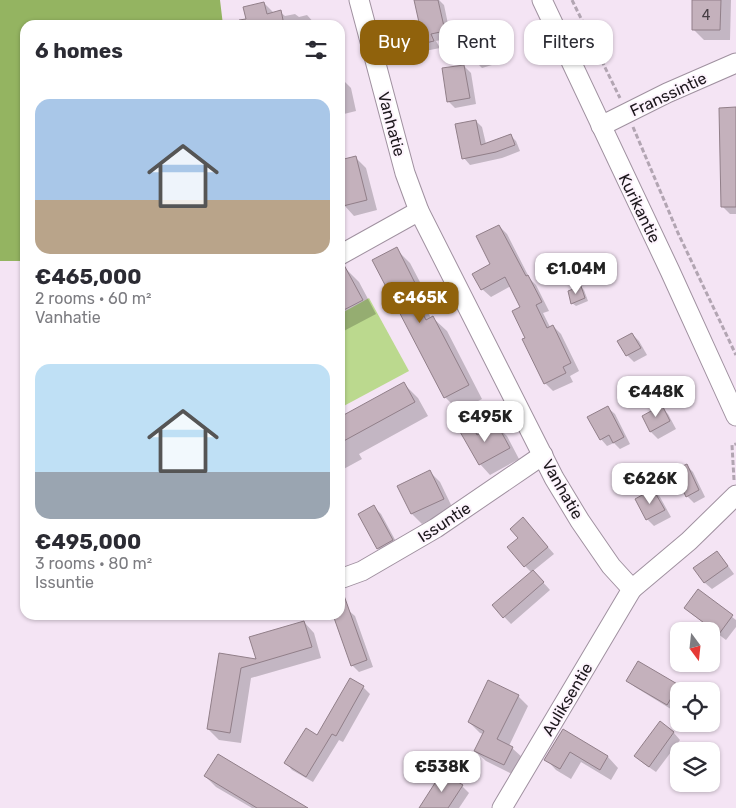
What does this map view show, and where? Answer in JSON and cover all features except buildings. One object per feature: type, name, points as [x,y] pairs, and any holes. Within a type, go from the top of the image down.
[{"type":"street","name":"Vanhatie","points":[[359,0],[405,173],[419,211],[554,478],[580,521],[612,566],[632,589]]},
{"type":"street","name":"Kurikantie","points":[[542,0],[736,416]]},
{"type":"street","name":"Franssintie","points":[[601,126],[667,93],[736,63]]},
{"type":"street","points":[[345,252],[419,211]]},
{"type":"street","name":"Issuntie","points":[[345,577],[362,572],[436,528],[543,455]]},
{"type":"street","points":[[632,589],[689,541],[736,495]]},
{"type":"street","name":"Auliksentie","points":[[502,808],[632,589]]},
{"type":"path","name":"Kurikantie","points":[[572,0],[627,114],[678,232],[736,355]]},
{"type":"path","points":[[736,444],[732,445],[736,495]]},
{"type":"green space","points":[[0,0],[220,0],[222,20],[20,20],[20,261],[0,261]]},
{"type":"green space","points":[[369,298],[409,371],[345,405],[345,311]]}]
